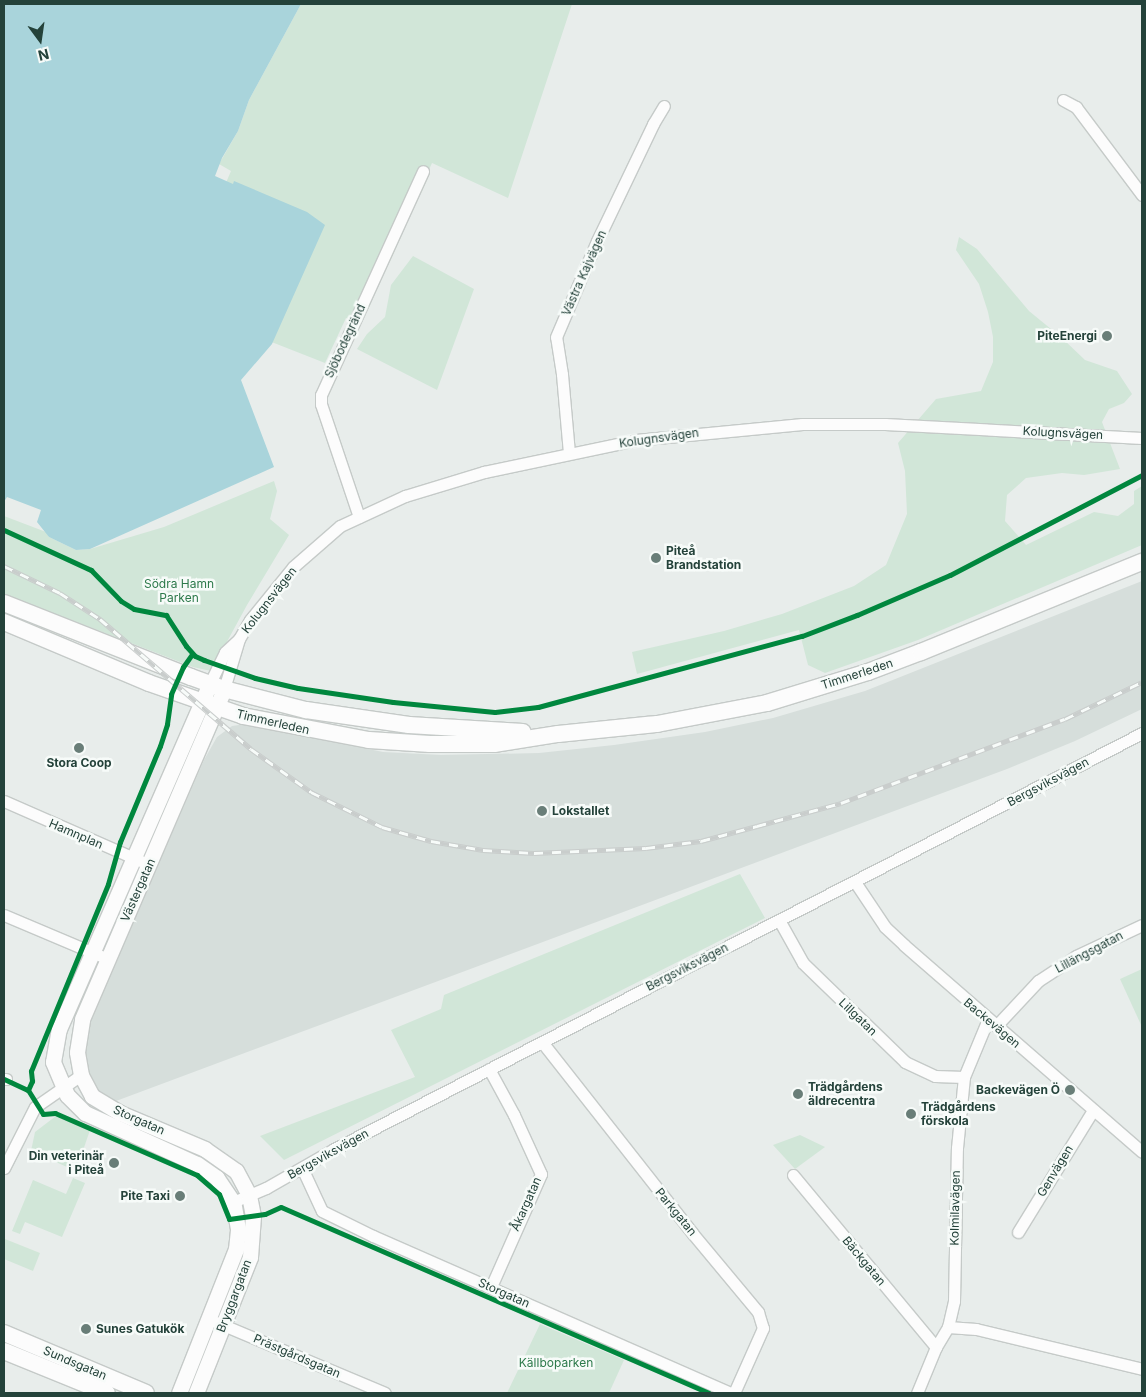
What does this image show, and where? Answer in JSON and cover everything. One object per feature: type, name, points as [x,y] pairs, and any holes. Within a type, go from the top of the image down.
[{"type":"main road","name":"Timmerleden","points":[[4,622],[94,661],[209,705],[274,724],[369,740],[430,744],[494,744],[558,734],[657,724],[767,703],[868,672],[1142,562]]},
{"type":"main road","name":"Timmerleden","points":[[4,603],[217,686],[306,710],[363,720],[443,728],[558,734]]},
{"type":"main road","name":"Sundsgatan","points":[[4,1333],[146,1393]]},
{"type":"main road","name":"Sundsgatan","points":[[4,1351],[107,1393]]},
{"type":"street","points":[[1063,100],[1076,107],[1142,195]]},
{"type":"street","name":"Västra Kajvägen","points":[[568,453],[562,374],[556,338],[597,241],[653,124],[664,106]]},
{"type":"street","name":"Sjöbodegränd","points":[[359,517],[321,404],[321,395],[423,171]]},
{"type":"street","name":"Kolugnsvägen","points":[[217,686],[250,620],[293,567],[340,526],[405,496],[484,472],[568,453],[655,438],[802,424],[885,424],[1142,438]]},
{"type":"street","name":"Västergatan","points":[[81,1075],[77,1052],[82,1019],[149,865],[217,686]]},
{"type":"street","name":"Västergatan","points":[[63,1086],[53,1062],[59,1029],[135,859],[209,705]]},
{"type":"street","name":"Bergsviksvägen","points":[[232,1199],[249,1195],[302,1168],[334,1149],[1142,733]]},
{"type":"street","name":"Hamnplan","points":[[4,801],[149,865]]},
{"type":"street","name":"Backevägen","points":[[855,882],[885,927],[1142,1152]]},
{"type":"street","points":[[4,915],[108,959]]},
{"type":"street","name":"Lillgatan","points":[[779,920],[803,963],[905,1062],[935,1076],[964,1077]]},
{"type":"street","name":"Lillängsgatan","points":[[992,1022],[1038,981],[1076,956],[1142,925]]},
{"type":"street","name":"Kolmilavägen","points":[[917,1393],[936,1346],[948,1327],[954,1301],[957,1148],[964,1077],[992,1022]]},
{"type":"street","name":"Parkgatan","points":[[542,1042],[693,1234],[758,1312],[763,1328],[734,1393]]},
{"type":"street","name":"Åkargatan","points":[[489,1069],[514,1115],[541,1174],[491,1287]]},
{"type":"street","points":[[4,1168],[34,1107],[81,1075]]},
{"type":"street","name":"Storgatan","points":[[81,1075],[92,1096],[120,1113],[205,1148],[223,1160],[236,1171],[249,1195]]},
{"type":"street","name":"Storgatan","points":[[63,1086],[67,1095],[85,1113],[197,1164],[217,1178],[232,1199]]},
{"type":"street","name":"Genvägen","points":[[1018,1232],[1060,1160],[1093,1110]]},
{"type":"street","name":"Storgatan","points":[[302,1168],[322,1211],[730,1393]]},
{"type":"street","name":"Bäckgatan","points":[[792,1175],[936,1346]]},
{"type":"street","name":"Bryggargatan","points":[[179,1393],[250,1257],[254,1216],[249,1195]]},
{"type":"street","name":"Bryggargatan","points":[[196,1393],[238,1240],[237,1218],[232,1199]]},
{"type":"street","name":"Prästgårdsgatan","points":[[216,1321],[385,1393]]},
{"type":"street","points":[[948,1327],[976,1329],[1142,1369]]},
{"type":"shaded area","points":[[1142,581],[1142,709],[1075,741],[1007,769],[108,1104],[86,1072],[82,1048],[88,1025],[204,760],[217,737],[232,726],[246,724],[383,752],[441,755],[539,753],[705,732],[773,718],[865,691]]},
{"type":"green space","points":[[301,4],[572,4],[508,198],[432,163],[360,323],[346,318],[325,363],[269,341],[225,185],[231,171],[219,164],[238,131],[249,100]]},
{"type":"green space","points":[[959,237],[977,249],[1029,311],[1085,360],[1117,371],[1132,394],[1124,403],[1109,409],[1102,422],[1120,469],[1084,475],[1062,473],[1026,478],[1007,495],[1005,521],[1026,545],[1094,512],[1118,516],[1134,504],[1134,491],[1142,486],[1142,545],[918,640],[825,673],[808,665],[799,630],[637,674],[632,652],[724,631],[782,614],[854,586],[886,565],[907,514],[905,471],[898,443],[936,399],[981,391],[993,362],[993,337],[988,312],[979,284],[956,250]]},
{"type":"green space","points":[[413,256],[474,289],[437,390],[357,349],[367,334],[385,317],[391,285]]},
{"type":"green space","name":"Södra Hamn Parken","points":[[274,481],[277,491],[270,519],[289,535],[247,605],[211,671],[193,667],[4,594],[4,516],[46,532],[49,537],[76,550],[90,549],[164,527]]},
{"type":"green space","points":[[740,874],[765,918],[284,1160],[260,1136],[415,1077],[391,1030],[441,1009],[444,995]]},
{"type":"green space","points":[[1142,969],[1142,1027],[1120,979]]},
{"type":"green space","points":[[56,1116],[90,1130],[76,1171],[31,1151],[35,1132]]},
{"type":"green space","points":[[800,1135],[825,1147],[795,1169],[773,1145]]},
{"type":"green space","points":[[73,1178],[85,1183],[62,1237],[25,1222],[20,1234],[12,1231],[33,1180],[66,1194]]},
{"type":"green space","points":[[5,1239],[40,1253],[33,1271],[4,1259]]},
{"type":"green space","name":"Källboparken","points":[[540,1324],[624,1360],[609,1393],[507,1393]]},
{"type":"water","points":[[4,4],[301,4],[249,100],[238,131],[222,158],[215,176],[233,184],[234,181],[307,212],[325,225],[272,344],[241,380],[274,467],[90,549],[76,550],[49,537],[37,522],[41,510],[7,497],[4,502]]},
{"type":"railway","points":[[4,566],[60,593],[100,619],[251,749],[311,792],[382,827],[431,841],[483,850],[534,853],[646,848],[701,841],[841,803],[1065,719],[1142,682]]},
{"type":"cycle path","points":[[4,530],[91,570],[121,601],[134,609],[166,615],[186,646],[195,656],[204,660],[255,678],[298,688],[393,702],[495,712],[538,707],[802,636],[857,615],[950,575],[1142,475]]},
{"type":"cycle path","points":[[28,1090],[32,1081],[31,1071],[108,884],[120,842],[160,746],[167,724],[171,694],[183,667],[192,654]]},
{"type":"cycle path","points":[[4,1079],[28,1090],[43,1114],[55,1113],[197,1175],[219,1194],[229,1219],[265,1214],[281,1207],[708,1393]]},
{"type":"place","name":"PiteEnergi","points":[[1107,336]]},
{"type":"place","name":"Piteå Brandstation","points":[[656,558]]},
{"type":"place","name":"Stora Coop","points":[[79,748]]},
{"type":"place","name":"Lokstallet","points":[[542,811]]},
{"type":"place","name":"Backevägen Ö","points":[[1070,1090]]},
{"type":"place","name":"Trädgårdens äldrecentra","points":[[798,1094]]},
{"type":"place","name":"Trädgårdens förskola","points":[[911,1114]]},
{"type":"place","name":"Din veterinär i Piteå","points":[[114,1163]]},
{"type":"place","name":"Pite Taxi","points":[[180,1196]]},
{"type":"place","name":"Sunes Gatukök","points":[[86,1329]]}]
